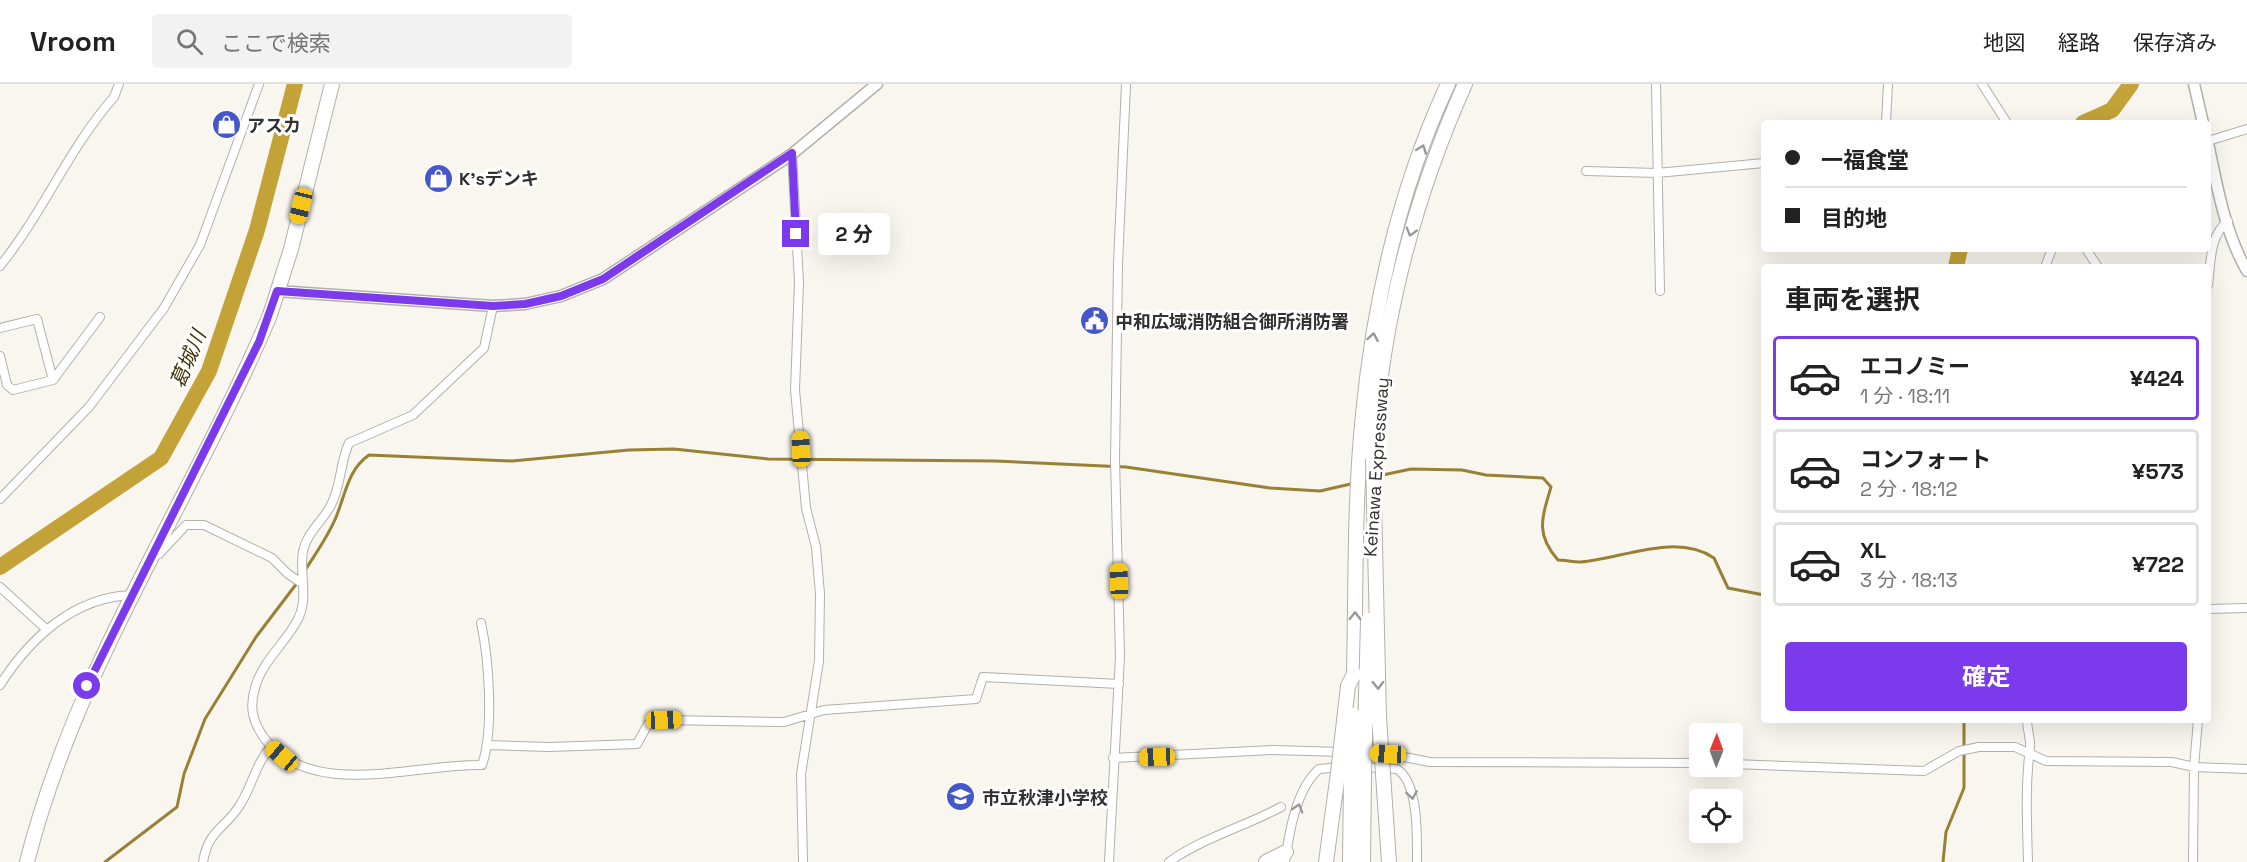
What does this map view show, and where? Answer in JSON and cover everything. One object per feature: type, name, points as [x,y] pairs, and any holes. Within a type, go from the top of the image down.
[{"type":"highway","points":[[27,862],[54,769],[67,734],[132,595],[259,342],[291,249],[332,84]]},
{"type":"highway","name":"Keinawa Expressway","points":[[1350,862],[1351,773],[1348,686],[1354,674],[1359,470],[1368,364],[1389,255],[1403,204],[1448,84]]},
{"type":"highway","name":"Keinawa Expressway","points":[[1363,862],[1351,773],[1373,459],[1383,360],[1403,258],[1441,136],[1465,84]]},
{"type":"highway","points":[[1373,459],[1379,717],[1389,862]]},
{"type":"highway","points":[[1324,862],[1351,773]]},
{"type":"highway","points":[[1266,862],[1286,857]]},
{"type":"street","points":[[0,266],[24,236],[61,171],[114,97],[118,84]]},
{"type":"street","points":[[0,499],[89,407],[164,308],[200,245],[259,84]]},
{"type":"street","points":[[277,291],[493,306],[525,304],[561,296],[603,279],[792,153],[877,84]]},
{"type":"street","points":[[1109,862],[1119,684],[1119,581],[1115,459],[1118,264],[1126,84]]},
{"type":"street","points":[[1656,84],[1660,291]]},
{"type":"street","points":[[1886,120],[1888,84]]},
{"type":"street","points":[[1982,84],[2005,120]]},
{"type":"street","points":[[2194,84],[2202,120]]},
{"type":"street","points":[[2211,141],[2247,129]]},
{"type":"street","points":[[792,153],[799,282],[795,390],[806,508],[816,547],[820,594],[819,661],[801,774],[803,862]]},
{"type":"street","points":[[2211,158],[2217,189],[2234,245],[2247,271]]},
{"type":"street","points":[[1586,171],[1657,173],[1761,163]]},
{"type":"street","points":[[2210,264],[2213,241],[2219,228],[2228,221]]},
{"type":"street","points":[[481,623],[486,644],[489,745],[482,765],[458,764],[371,774],[326,773],[282,756],[271,747],[254,720],[251,705],[262,669],[298,619],[303,605],[303,551],[312,529],[332,504],[349,443],[413,414],[484,348],[493,306]]},
{"type":"street","points":[[0,356],[7,385],[13,390],[53,380],[100,317]]},
{"type":"street","points":[[0,328],[37,319],[53,380]]},
{"type":"street","points":[[146,569],[186,525],[204,525],[272,558],[293,577],[303,582]]},
{"type":"street","points":[[0,587],[45,628]]},
{"type":"street","points":[[0,685],[14,664],[45,628],[79,610],[115,596],[132,595]]},
{"type":"street","points":[[2211,609],[2247,608]]},
{"type":"street","points":[[489,745],[549,747],[637,744],[648,724],[664,720],[784,722],[824,710],[976,699],[983,677],[1119,684]]},
{"type":"street","points":[[2027,723],[2027,737],[2030,746],[2028,753],[2028,862]]},
{"type":"street","points":[[2193,862],[2194,767],[2198,723]]},
{"type":"street","points":[[203,862],[205,849],[215,830],[231,818],[241,803],[264,754],[271,747]]},
{"type":"street","points":[[1743,764],[1924,771],[1959,752],[1979,747],[2015,747],[2046,760],[2172,762],[2194,767],[2247,769]]},
{"type":"street","points":[[1113,759],[1272,750],[1388,754],[1430,762],[1689,763]]},
{"type":"street","points":[[1286,857],[1300,799],[1311,775],[1319,769],[1390,767],[1404,773],[1410,781],[1416,825],[1417,862]]},
{"type":"street","points":[[1169,862],[1185,850],[1245,826],[1281,807]]},
{"type":"waterway","name":"葛城川","points":[[0,567],[161,458],[209,371],[257,230],[295,84]]},
{"type":"waterway","points":[[2090,120],[2112,110],[2131,84]]},
{"type":"waterway","points":[[1957,264],[1959,252]]},
{"type":"waterway","points":[[304,572],[331,528],[349,481],[357,467],[369,455],[512,461],[629,450],[674,449],[768,459],[995,461],[1126,467],[1270,488],[1320,491],[1355,483]]},
{"type":"waterway","points":[[1378,476],[1411,469],[1462,470],[1486,475],[1543,478],[1551,487],[1543,517],[1543,534],[1558,560],[1581,562],[1648,549],[1683,547],[1714,558],[1728,588],[1761,594]]},
{"type":"waterway","points":[[105,862],[177,807],[184,774],[205,719],[256,637],[297,583]]},
{"type":"waterway","points":[[1943,862],[1946,832],[1964,788],[1964,723]]},
{"type":"place","name":"アスカ","points":[[226,125]]},
{"type":"place","name":"K'sデンキ","points":[[438,178]]},
{"type":"place","name":"中和広域消防組合御所消防署","points":[[1094,321]]},
{"type":"place","name":"市立秋津小学校","points":[[961,797]]},
{"type":"route","points":[[87,686],[259,342],[277,291],[493,306],[525,304],[561,296],[603,279],[792,153],[796,234]]}]
